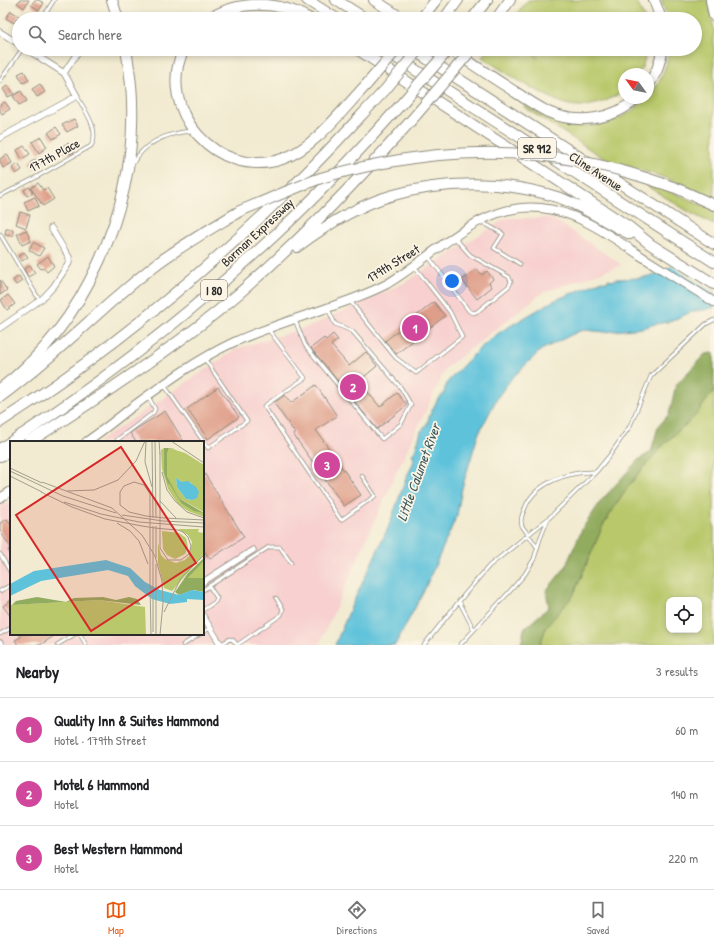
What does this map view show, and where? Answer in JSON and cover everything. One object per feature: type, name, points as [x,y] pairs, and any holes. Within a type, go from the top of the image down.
[{"type":"highway","points":[[112,0],[116,12]]},
{"type":"highway","points":[[308,0],[326,12]]},
{"type":"highway","points":[[336,0],[355,12]]},
{"type":"highway","points":[[374,0],[392,12]]},
{"type":"highway","points":[[426,12],[436,0]]},
{"type":"highway","points":[[449,12],[458,0]]},
{"type":"highway","points":[[478,12],[487,0]]},
{"type":"highway","points":[[501,12],[510,0]]},
{"type":"highway","points":[[654,0],[658,12]]},
{"type":"highway","points":[[711,0],[714,16]]},
{"type":"highway","points":[[219,12],[230,6],[249,1],[284,5],[297,12]]},
{"type":"highway","points":[[0,389],[47,344],[66,321],[98,266],[110,238],[126,177],[131,142],[132,104],[127,56]]},
{"type":"highway","points":[[182,56],[177,74],[178,96],[184,114],[193,131],[207,145],[220,154],[248,162],[280,160],[305,148],[367,84],[391,56]]},
{"type":"highway","points":[[367,56],[629,227],[650,244]]},
{"type":"highway","name":"Cline Avenue","points":[[395,56],[714,262]]},
{"type":"highway","name":"Borman Expressway","points":[[0,422],[67,376],[131,329],[218,256],[283,197],[338,141],[385,90],[413,56]]},
{"type":"highway","name":"Cline Avenue","points":[[423,56],[714,244]]},
{"type":"highway","name":"Borman Expressway","points":[[12,441],[78,397],[128,360],[180,319],[234,273],[327,184],[403,102],[443,56]]},
{"type":"highway","points":[[460,56],[548,112],[563,117],[594,119],[609,115],[623,109],[629,104]]},
{"type":"highway","points":[[31,441],[123,381],[170,348],[265,270],[362,174],[416,115],[466,56]]},
{"type":"highway","points":[[654,75],[661,56]]},
{"type":"highway","points":[[0,397],[50,358],[123,292],[158,263],[197,237],[240,211],[322,178],[353,169],[438,154],[495,152],[552,157],[597,165],[646,178],[676,188],[714,205]]},
{"type":"highway","points":[[265,270],[330,223],[359,208],[390,196],[426,188],[458,184],[495,185],[529,189],[561,198],[589,211],[650,244],[714,284]]},
{"type":"highway","name":"Borman Expressway","points":[[0,449],[10,442]]},
{"type":"highway","points":[[0,456],[10,452]]},
{"type":"street","points":[[0,32],[12,40]]},
{"type":"street","points":[[0,138],[77,96],[64,73],[37,56]]},
{"type":"street","points":[[64,73],[75,56]]},
{"type":"street","name":"179th Street","points":[[90,441],[163,384],[204,358],[234,342],[386,285],[478,221],[497,213],[515,208],[540,208],[564,212],[590,224],[714,302]]},
{"type":"street","points":[[0,328],[40,301],[54,286],[68,265],[69,260],[66,251],[51,228]]},
{"type":"street","points":[[0,498],[10,493]]},
{"type":"street","points":[[204,581],[253,550]]},
{"type":"street","points":[[204,618],[221,644]]},
{"type":"lane","points":[[46,12],[54,0]]},
{"type":"lane","points":[[0,81],[17,56]]},
{"type":"lane","name":"177th Place","points":[[0,196],[91,146],[94,139],[94,131],[77,96]]},
{"type":"lane","points":[[126,177],[133,162],[144,149],[155,140],[178,132],[193,131]]},
{"type":"lane","points":[[478,221],[503,234],[494,248],[520,264]]},
{"type":"lane","points":[[0,234],[40,301]]},
{"type":"lane","points":[[428,256],[469,311],[478,311],[511,282],[509,277],[470,255],[454,237]]},
{"type":"lane","points":[[349,300],[396,358],[416,372],[462,337],[450,312],[414,266]]},
{"type":"lane","points":[[295,320],[305,345],[382,439],[401,424],[411,405],[401,388],[352,331],[335,324],[327,308]]},
{"type":"lane","points":[[424,645],[489,566],[549,518],[596,472],[630,426],[651,376],[706,324],[714,320]]},
{"type":"lane","points":[[268,329],[305,378],[264,406],[341,520],[375,496],[362,476]]},
{"type":"lane","points":[[204,358],[247,420],[208,448],[204,442]]},
{"type":"lane","points":[[163,384],[203,441]]},
{"type":"lane","points":[[116,441],[153,413],[155,409],[148,396]]},
{"type":"lane","points":[[538,547],[522,526],[521,518],[528,502],[538,490],[549,483],[578,472],[596,472]]},
{"type":"lane","points":[[460,645],[522,578],[532,563],[549,518]]},
{"type":"lane","points":[[204,589],[269,548],[280,547],[291,563]]},
{"type":"lane","points":[[0,554],[10,571]]},
{"type":"lane","points":[[0,591],[10,586]]},
{"type":"lane","points":[[204,609],[215,602],[217,598],[209,586]]},
{"type":"lane","points":[[221,644],[230,639],[237,645],[281,615],[283,609],[276,598]]},
{"type":"lane","points":[[459,601],[474,630]]},
{"type":"lane","points":[[204,631],[210,628]]},
{"type":"lane","points":[[0,634],[10,629]]},
{"type":"lane","points":[[57,645],[73,635]]},
{"type":"lane","points":[[81,635],[86,645]]},
{"type":"lane","points":[[183,645],[198,635]]},
{"type":"shaded area","points":[[506,218],[552,218],[622,265],[542,293],[446,368],[396,473],[319,645],[0,645],[0,507],[10,501],[10,635],[204,635],[204,441],[99,441],[236,349],[311,326],[404,283]]},
{"type":"green space","points":[[528,0],[636,0],[642,12],[519,12]]},
{"type":"green space","points":[[661,0],[708,0],[714,29],[714,198],[660,176],[608,161],[524,107],[525,105],[541,115],[558,122],[588,126],[603,124],[617,119],[631,112],[641,104],[654,104],[654,89],[661,78],[668,56],[702,56],[702,12],[665,12]]},
{"type":"green space","points":[[535,56],[538,58],[537,56],[645,56],[642,68],[618,68],[618,94],[593,105],[585,106],[568,105],[560,102],[523,83],[482,57]]},
{"type":"green space","points":[[644,182],[714,210],[714,225],[689,212],[647,186]]},
{"type":"green space","points":[[714,353],[714,390],[695,416],[662,446],[630,484],[603,525],[573,596],[546,627],[540,645],[521,645],[524,629],[549,607],[546,591],[565,568],[582,529],[601,501],[638,460],[651,452],[658,427],[669,414],[676,385],[705,354]]},
{"type":"green space","points":[[714,390],[714,645],[540,645],[546,627],[573,596],[603,525],[630,484],[662,446],[695,416]]},
{"type":"water","name":"Little Calumet River","points":[[714,239],[714,307],[694,311],[668,322],[642,328],[605,332],[584,330],[577,332],[541,350],[511,379],[497,398],[478,435],[462,488],[457,515],[423,593],[395,645],[335,645],[388,528],[412,465],[414,459],[412,454],[415,451],[421,431],[426,426],[438,399],[444,394],[449,380],[479,349],[500,332],[553,301],[602,281],[608,282],[608,279],[612,281],[616,279],[641,278],[657,274],[676,264]]},
{"type":"pier","points":[[714,237],[714,293],[669,265]]},
{"type":"building","points":[[20,0],[29,0],[24,8],[17,3]]},
{"type":"building","points":[[35,0],[44,3],[39,10],[31,5]]},
{"type":"building","points":[[11,11],[13,12],[12,22],[6,18]]},
{"type":"building","points":[[24,71],[29,80],[23,83],[18,74]]},
{"type":"building","points":[[40,84],[45,92],[37,97],[32,89]]},
{"type":"building","points":[[8,85],[14,94],[8,97],[3,89]]},
{"type":"building","points":[[21,91],[27,101],[19,105],[13,96]]},
{"type":"building","points":[[5,102],[10,109],[2,114],[0,111],[0,105]]},
{"type":"building","points":[[74,119],[78,126],[67,132],[62,125]]},
{"type":"building","points":[[56,127],[61,134],[53,139],[48,133]]},
{"type":"building","points":[[41,137],[47,147],[39,153],[32,142]]},
{"type":"building","points":[[68,143],[74,152],[70,154],[68,151],[65,153],[61,147]]},
{"type":"building","points":[[24,146],[30,154],[22,159],[17,150]]},
{"type":"building","points":[[7,154],[12,163],[3,168],[0,159]]},
{"type":"building","points":[[36,159],[40,165],[34,169],[30,163]]},
{"type":"building","points":[[18,164],[22,170],[16,174],[12,168]]},
{"type":"building","points":[[38,183],[43,190],[47,188],[54,199],[43,206],[31,188]]},
{"type":"building","points":[[29,187],[33,193],[27,196],[24,190]]},
{"type":"building","points":[[35,197],[39,206],[28,211],[24,202]]},
{"type":"building","points":[[20,212],[30,215],[26,228],[16,224]]},
{"type":"building","points":[[6,229],[13,229],[13,236],[5,235]]},
{"type":"building","points":[[26,230],[31,241],[22,245],[17,234]]},
{"type":"building","points":[[33,242],[44,248],[39,256],[29,250]]},
{"type":"building","points":[[24,252],[28,257],[22,261],[18,256]]},
{"type":"building","points":[[48,256],[54,266],[47,272],[44,268],[41,269],[37,264]]},
{"type":"building","points":[[30,265],[35,273],[28,277],[24,269]]},
{"type":"building","points":[[477,269],[482,275],[487,271],[493,279],[489,283],[492,287],[477,299],[462,280]]},
{"type":"building","points":[[19,276],[22,281],[16,285],[13,280]]},
{"type":"building","points":[[0,280],[7,290],[0,295]]},
{"type":"building","points":[[8,295],[15,304],[7,310],[1,300]]},
{"type":"building","points":[[434,302],[445,316],[396,354],[385,341]]},
{"type":"building","points":[[333,334],[338,340],[331,345],[349,366],[366,352],[377,366],[359,381],[380,407],[397,393],[407,405],[377,429],[311,348],[324,338],[326,340]]},
{"type":"building","points":[[316,385],[337,416],[316,430],[361,495],[344,506],[293,434],[295,433],[274,403],[285,395],[291,403]]},
{"type":"building","points":[[218,387],[239,417],[208,439],[187,409]]},
{"type":"building","points":[[165,411],[183,441],[135,441],[130,433]]},
{"type":"building","points":[[204,473],[244,537],[210,559],[204,550]]},
{"type":"building","points":[[7,519],[10,524],[10,546],[0,531],[0,523]]},
{"type":"building","points":[[10,601],[10,616],[3,606]]},
{"type":"building","points":[[20,635],[55,635],[40,645],[18,645],[15,640],[21,637]]},
{"type":"place","name":"Quality Inn & Suites Hammond","points":[[415,328]]},
{"type":"place","name":"Motel 6 Hammond","points":[[353,387]]},
{"type":"place","name":"Best Western Hammond","points":[[327,465]]}]
